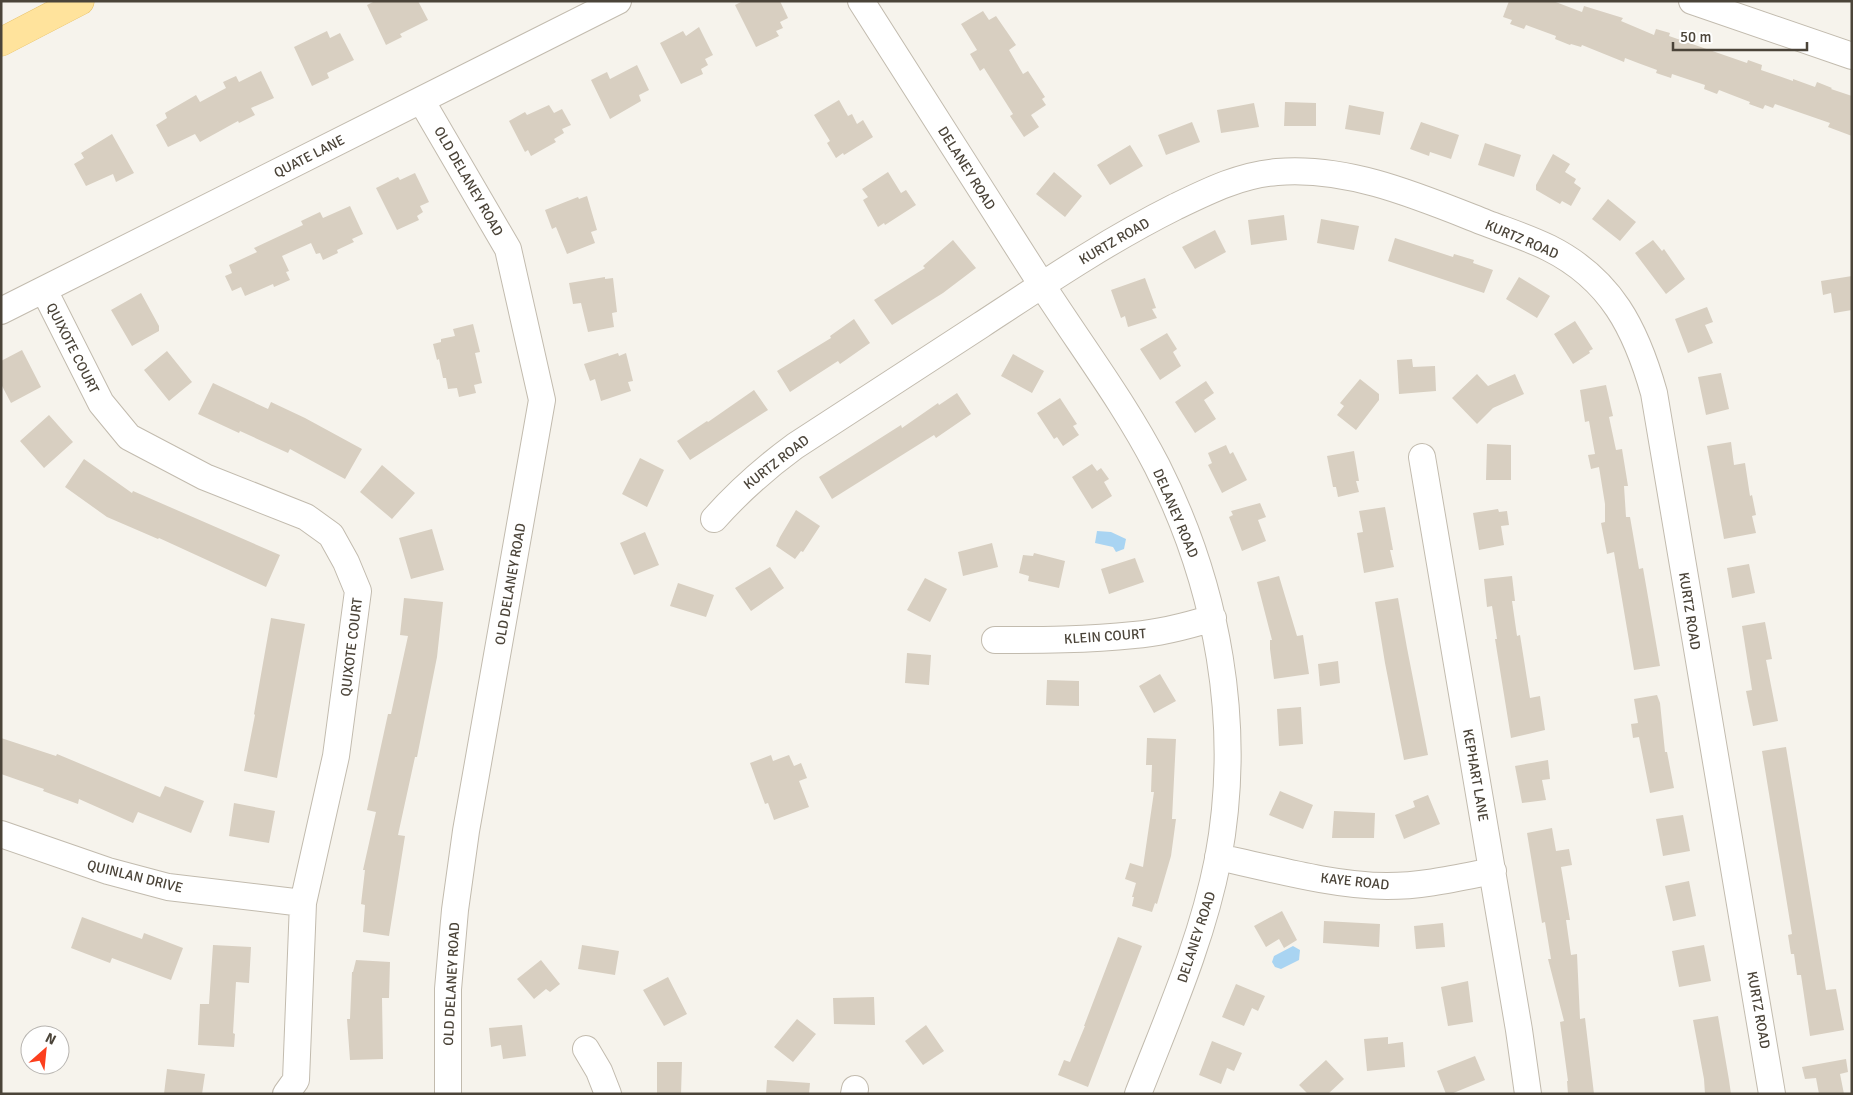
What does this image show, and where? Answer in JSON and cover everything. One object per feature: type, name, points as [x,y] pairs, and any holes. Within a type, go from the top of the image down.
[{"type":"main road","points":[[1,42],[80,1]]},
{"type":"street","name":"QUATE LANE","points":[[1,311],[618,1]]},
{"type":"street","name":"DELANEY ROAD","points":[[862,1],[1042,285],[1135,427],[1175,503],[1204,581],[1222,665],[1227,746],[1225,806],[1218,857],[1207,909],[1180,989],[1138,1094]]},
{"type":"street","points":[[1692,1],[1734,8],[1852,56]]},
{"type":"street","name":"OLD DELANEY ROAD","points":[[421,100],[508,249],[542,400],[463,854],[455,910],[448,989],[448,1094]]},
{"type":"street","name":"KURTZ ROAD","points":[[714,519],[740,490],[769,464],[795,446],[1088,255],[1154,218],[1220,185],[1276,172],[1305,171],[1360,180],[1421,197],[1547,247],[1571,260],[1596,281],[1615,302],[1631,328],[1644,356],[1654,393],[1772,1094]]},
{"type":"street","name":"QUIXOTE COURT","points":[[44,290],[101,403],[129,437],[205,477],[306,517],[331,535],[346,562],[358,591],[336,756],[303,903],[296,1080],[286,1094]]},
{"type":"street","name":"KEPHART LANE","points":[[1422,457],[1519,1030],[1528,1094]]},
{"type":"street","name":"KLEIN COURT","points":[[994,640],[1064,640],[1135,635],[1175,629],[1213,618]]},
{"type":"street","name":"QUINLAN DRIVE","points":[[1,834],[108,871],[168,887],[303,903]]},
{"type":"street","name":"KAYE ROAD","points":[[1218,857],[1351,884],[1386,886],[1434,883],[1492,871]]},
{"type":"street","points":[[586,1049],[599,1071],[608,1094]]},
{"type":"water","points":[[1097,531],[1111,532],[1126,539],[1124,549],[1116,552],[1113,547],[1095,543]]},
{"type":"water","points":[[1293,946],[1300,950],[1299,960],[1281,969],[1275,967],[1272,962],[1274,956]]},
{"type":"building","points":[[375,1],[418,1],[428,20],[400,34],[402,37],[386,45],[367,5]]},
{"type":"building","points":[[743,1],[780,1],[788,18],[780,22],[783,28],[776,31],[779,36],[756,47],[735,5]]},
{"type":"building","points":[[1509,1],[1553,1],[1582,12],[1584,6],[1623,18],[1621,21],[1654,35],[1656,29],[1670,33],[1669,36],[1747,63],[1748,60],[1762,65],[1761,70],[1793,81],[1793,79],[1815,87],[1817,82],[1852,96],[1852,136],[1828,127],[1830,123],[1775,104],[1773,108],[1765,105],[1763,109],[1719,90],[1717,94],[1704,89],[1705,85],[1672,74],[1671,78],[1656,73],[1657,70],[1625,58],[1624,62],[1582,45],[1581,47],[1570,45],[1555,39],[1556,36],[1526,25],[1524,29],[1510,24],[1512,20],[1503,17]]},
{"type":"building","points":[[983,11],[989,20],[996,16],[1016,45],[1009,50],[1023,74],[1028,71],[1045,97],[1042,99],[1046,105],[1031,115],[1039,127],[1024,137],[1010,116],[1013,114],[984,68],[980,71],[970,54],[977,50],[961,24]]},
{"type":"building","points":[[699,27],[713,55],[705,59],[708,65],[701,69],[703,74],[681,84],[660,43],[683,31],[686,36]]},
{"type":"building","points":[[327,31],[330,38],[340,33],[354,60],[327,73],[329,78],[312,86],[294,47]]},
{"type":"building","points":[[637,65],[649,90],[639,95],[641,101],[610,119],[591,80],[607,72],[610,79]]},
{"type":"building","points":[[261,71],[274,98],[251,108],[255,115],[239,123],[238,121],[200,142],[195,134],[168,147],[156,125],[167,118],[165,113],[196,95],[200,102],[226,88],[223,82],[236,76],[239,82]]},
{"type":"building","points":[[839,100],[848,116],[852,114],[857,124],[863,120],[873,137],[836,158],[827,143],[830,141],[814,115]]},
{"type":"building","points":[[1285,102],[1316,103],[1316,126],[1284,126]]},
{"type":"building","points":[[1254,103],[1259,127],[1221,133],[1217,110]]},
{"type":"building","points":[[549,105],[554,113],[562,109],[571,125],[562,129],[564,133],[554,139],[556,142],[531,156],[528,150],[525,152],[509,121],[525,112],[527,115]]},
{"type":"building","points":[[1349,105],[1384,112],[1380,135],[1345,129]]},
{"type":"building","points":[[1192,122],[1200,142],[1166,155],[1158,135]]},
{"type":"building","points":[[1421,122],[1459,135],[1451,159],[1430,152],[1429,156],[1410,149]]},
{"type":"building","points":[[112,134],[134,173],[116,182],[113,174],[86,186],[74,164],[84,158],[81,153]]},
{"type":"building","points":[[1485,143],[1521,155],[1514,177],[1478,165]]},
{"type":"building","points":[[1130,145],[1143,166],[1110,185],[1097,165]]},
{"type":"building","points":[[1553,154],[1570,164],[1565,172],[1576,179],[1574,183],[1581,188],[1571,206],[1562,201],[1560,204],[1536,190],[1536,185]]},
{"type":"building","points":[[888,172],[901,193],[906,190],[916,205],[885,225],[884,223],[878,227],[863,200],[868,197],[862,189]]},
{"type":"building","points":[[1054,172],[1082,196],[1065,217],[1036,194]]},
{"type":"building","points":[[415,173],[429,202],[420,206],[423,212],[417,216],[419,220],[397,230],[376,188],[398,177],[400,180]]},
{"type":"building","points":[[587,196],[597,230],[591,232],[595,243],[567,254],[556,227],[552,229],[545,210],[578,197],[579,199]]},
{"type":"building","points":[[1608,199],[1636,222],[1620,241],[1592,219]]},
{"type":"building","points":[[350,206],[363,234],[352,239],[354,242],[337,250],[338,253],[323,260],[320,253],[316,254],[311,243],[282,256],[289,271],[286,272],[290,280],[274,287],[273,284],[245,296],[241,287],[232,291],[225,276],[232,273],[229,265],[257,252],[254,248],[303,225],[301,221],[320,212],[323,218]]},
{"type":"building","points":[[1284,215],[1287,240],[1251,245],[1248,220]]},
{"type":"building","points":[[1321,219],[1359,226],[1354,250],[1317,243]]},
{"type":"building","points":[[1215,230],[1226,252],[1195,269],[1182,247]]},
{"type":"building","points":[[1395,238],[1453,257],[1454,254],[1474,260],[1473,263],[1493,270],[1484,293],[1388,261]]},
{"type":"building","points":[[953,240],[976,268],[943,293],[892,325],[874,300],[925,268],[923,266]]},
{"type":"building","points":[[1653,240],[1662,251],[1664,249],[1685,279],[1666,294],[1635,253]]},
{"type":"building","points":[[1852,276],[1852,310],[1834,313],[1831,293],[1823,295],[1821,281]]},
{"type":"building","points":[[605,277],[605,279],[613,278],[617,312],[612,313],[614,327],[588,332],[581,303],[573,304],[569,283]]},
{"type":"building","points":[[1519,277],[1550,296],[1537,318],[1506,299]]},
{"type":"building","points":[[1145,278],[1156,308],[1152,309],[1157,318],[1128,327],[1125,316],[1121,318],[1111,290]]},
{"type":"building","points":[[141,293],[159,326],[159,331],[132,346],[111,310]]},
{"type":"building","points":[[1707,307],[1713,322],[1705,325],[1713,343],[1688,353],[1675,319]]},
{"type":"building","points":[[854,319],[870,343],[840,364],[838,361],[790,392],[777,371],[831,338],[830,336]]},
{"type":"building","points":[[1575,321],[1593,349],[1573,364],[1554,334]]},
{"type":"building","points":[[473,324],[480,352],[475,353],[482,383],[474,385],[476,393],[459,397],[457,388],[448,389],[446,378],[443,378],[439,359],[437,360],[433,344],[441,342],[441,339],[455,336],[453,329]]},
{"type":"building","points":[[1167,333],[1177,349],[1173,352],[1181,366],[1160,380],[1140,349]]},
{"type":"building","points":[[22,350],[41,387],[11,403],[1,384],[1,361]]},
{"type":"building","points":[[167,351],[192,382],[169,401],[144,370]]},
{"type":"building","points":[[618,353],[619,356],[626,353],[633,381],[628,382],[631,391],[601,401],[595,379],[590,381],[584,364]]},
{"type":"building","points":[[1013,354],[1044,371],[1032,393],[1001,376]]},
{"type":"building","points":[[1412,359],[1413,367],[1435,366],[1436,391],[1399,394],[1397,360]]},
{"type":"building","points":[[1721,373],[1729,409],[1706,415],[1698,377]]},
{"type":"building","points":[[1477,374],[1488,386],[1515,374],[1524,394],[1493,408],[1477,424],[1452,398]]},
{"type":"building","points":[[1360,379],[1379,394],[1379,400],[1356,430],[1337,415],[1344,406],[1340,403]]},
{"type":"building","points":[[1206,381],[1214,393],[1204,400],[1216,419],[1195,433],[1175,402]]},
{"type":"building","points":[[213,383],[268,409],[271,402],[362,449],[345,479],[290,449],[288,453],[198,414]]},
{"type":"building","points":[[1606,385],[1613,416],[1609,417],[1616,450],[1622,449],[1628,486],[1624,486],[1626,517],[1630,517],[1639,569],[1643,568],[1660,666],[1634,670],[1614,552],[1607,554],[1601,523],[1605,522],[1605,504],[1599,467],[1591,469],[1588,455],[1595,454],[1589,421],[1585,422],[1580,390]]},
{"type":"building","points":[[754,390],[768,410],[690,460],[677,441]]},
{"type":"building","points":[[957,393],[971,414],[936,438],[934,435],[832,499],[819,477],[901,425],[902,428],[938,403],[939,405]]},
{"type":"building","points":[[1060,398],[1077,424],[1073,426],[1079,435],[1063,446],[1057,437],[1054,439],[1037,413]]},
{"type":"building","points":[[49,415],[73,442],[44,468],[20,441]]},
{"type":"building","points":[[1731,442],[1734,465],[1745,463],[1750,496],[1752,495],[1756,515],[1752,516],[1756,533],[1724,539],[1707,446]]},
{"type":"building","points":[[1487,444],[1511,445],[1511,480],[1486,480]]},
{"type":"building","points":[[1226,445],[1230,454],[1233,452],[1247,480],[1222,493],[1208,465],[1212,463],[1208,453]]},
{"type":"building","points":[[1354,451],[1359,481],[1356,481],[1359,492],[1338,497],[1336,487],[1333,487],[1327,456]]},
{"type":"building","points":[[640,458],[664,470],[647,507],[622,494]]},
{"type":"building","points":[[84,459],[132,493],[133,491],[280,555],[266,587],[159,538],[107,517],[65,487]]},
{"type":"building","points":[[1092,464],[1097,471],[1101,468],[1109,479],[1104,482],[1112,496],[1092,509],[1072,477]]},
{"type":"building","points":[[382,465],[415,493],[392,519],[360,492]]},
{"type":"building","points":[[1260,503],[1266,517],[1258,520],[1266,541],[1242,551],[1229,517],[1233,515],[1231,511]]},
{"type":"building","points":[[1385,507],[1393,550],[1390,550],[1394,567],[1364,573],[1357,533],[1363,532],[1359,511]]},
{"type":"building","points":[[1498,509],[1499,512],[1507,511],[1509,525],[1501,526],[1504,545],[1479,550],[1473,513]]},
{"type":"building","points":[[796,510],[820,526],[803,552],[801,551],[795,559],[776,546]]},
{"type":"building","points":[[432,529],[444,570],[411,579],[399,538]]},
{"type":"building","points":[[645,532],[659,565],[634,575],[620,543]]},
{"type":"building","points":[[992,543],[998,567],[963,576],[958,552]]},
{"type":"building","points":[[1034,553],[1065,561],[1059,588],[1028,581],[1029,576],[1019,573],[1023,555],[1033,556]]},
{"type":"building","points":[[1135,558],[1144,582],[1109,594],[1101,569]]},
{"type":"building","points":[[1749,564],[1755,593],[1732,598],[1727,568]]},
{"type":"building","points":[[770,567],[784,588],[751,611],[735,588]]},
{"type":"building","points":[[1279,576],[1297,636],[1303,635],[1309,674],[1274,679],[1270,649],[1270,640],[1272,640],[1257,582]]},
{"type":"building","points":[[1512,576],[1515,601],[1512,601],[1517,636],[1520,635],[1530,698],[1540,696],[1545,730],[1511,738],[1495,639],[1497,639],[1492,606],[1487,607],[1484,579]]},
{"type":"building","points":[[925,578],[947,589],[930,622],[907,610]]},
{"type":"building","points":[[678,583],[714,595],[706,617],[670,606]]},
{"type":"building","points":[[404,598],[443,602],[437,657],[417,757],[415,757],[398,835],[405,836],[389,936],[363,932],[365,905],[361,904],[365,870],[363,870],[376,812],[367,810],[388,714],[391,714],[408,636],[400,635]]},
{"type":"building","points":[[1398,598],[1428,755],[1404,760],[1375,602]]},
{"type":"building","points":[[271,618],[305,624],[277,778],[244,771]]},
{"type":"building","points":[[1765,622],[1772,659],[1766,660],[1778,721],[1753,726],[1746,691],[1752,690],[1742,626]]},
{"type":"building","points":[[907,653],[931,655],[929,685],[905,683]]},
{"type":"building","points":[[1338,661],[1340,683],[1320,686],[1318,664]]},
{"type":"building","points":[[1160,674],[1176,701],[1154,713],[1139,686]]},
{"type":"building","points":[[1047,680],[1079,681],[1079,706],[1046,705]]},
{"type":"building","points":[[1657,695],[1660,703],[1665,752],[1667,752],[1674,788],[1650,793],[1639,737],[1633,738],[1631,724],[1638,723],[1634,699]]},
{"type":"building","points":[[1301,707],[1303,744],[1279,746],[1277,709]]},
{"type":"building","points":[[1,738],[56,756],[57,754],[160,797],[165,786],[204,801],[191,833],[138,812],[133,823],[79,799],[78,804],[43,791],[44,789],[1,774]]},
{"type":"building","points":[[1147,738],[1176,739],[1172,819],[1176,819],[1171,856],[1157,904],[1155,903],[1152,912],[1132,906],[1134,897],[1132,897],[1136,883],[1125,879],[1130,863],[1143,867],[1154,792],[1151,792],[1152,765],[1146,765]]},
{"type":"building","points":[[1786,747],[1826,990],[1836,989],[1844,1030],[1810,1036],[1801,975],[1797,975],[1794,954],[1791,954],[1788,935],[1792,934],[1762,751]]},
{"type":"building","points":[[771,755],[773,761],[789,755],[794,766],[801,763],[807,778],[799,781],[809,807],[774,820],[768,803],[765,804],[750,763]]},
{"type":"building","points":[[1548,760],[1550,779],[1542,780],[1546,800],[1522,803],[1515,766]]},
{"type":"building","points":[[1280,791],[1313,805],[1303,829],[1269,815]]},
{"type":"building","points":[[1428,795],[1440,824],[1404,839],[1395,815],[1415,807],[1413,801]]},
{"type":"building","points":[[234,803],[275,811],[269,843],[229,836]]},
{"type":"building","points":[[1334,811],[1375,813],[1374,838],[1332,838]]},
{"type":"building","points":[[1683,815],[1690,851],[1663,856],[1656,819]]},
{"type":"building","points":[[1552,828],[1556,851],[1569,849],[1572,865],[1561,867],[1570,920],[1566,920],[1571,955],[1577,954],[1580,1019],[1585,1018],[1594,1094],[1568,1094],[1560,1022],[1564,1021],[1548,959],[1551,959],[1545,922],[1542,923],[1527,833]]},
{"type":"building","points":[[1689,881],[1696,916],[1673,921],[1665,886]]},
{"type":"building","points":[[1282,911],[1297,940],[1284,948],[1279,939],[1266,947],[1254,926]]},
{"type":"building","points":[[82,917],[142,939],[144,933],[183,948],[171,980],[112,958],[110,963],[71,948]]},
{"type":"building","points":[[1324,921],[1380,924],[1379,947],[1323,943]]},
{"type":"building","points":[[1443,923],[1445,947],[1416,949],[1414,926]]},
{"type":"building","points":[[1118,937],[1142,946],[1088,1087],[1058,1075],[1064,1060],[1070,1062]]},
{"type":"building","points":[[213,945],[251,947],[249,983],[236,982],[234,1047],[198,1045],[200,1004],[209,1004]]},
{"type":"building","points":[[582,945],[619,951],[615,975],[578,969]]},
{"type":"building","points":[[1704,945],[1711,981],[1679,987],[1672,951]]},
{"type":"building","points":[[356,960],[390,962],[389,998],[382,998],[383,1059],[350,1060],[347,1019],[350,1019],[352,972]]},
{"type":"building","points":[[541,960],[560,984],[550,992],[546,989],[534,999],[517,979]]},
{"type":"building","points":[[668,977],[687,1014],[664,1026],[643,990]]},
{"type":"building","points":[[1468,981],[1473,1022],[1448,1026],[1441,987]]},
{"type":"building","points":[[1236,984],[1265,996],[1258,1011],[1252,1008],[1244,1026],[1222,1017]]},
{"type":"building","points":[[874,997],[875,1025],[834,1024],[833,998]]},
{"type":"building","points":[[1718,1016],[1731,1094],[1705,1094],[1693,1020]]},
{"type":"building","points":[[797,1019],[816,1034],[793,1062],[774,1047]]},
{"type":"building","points":[[522,1025],[526,1056],[503,1059],[501,1045],[491,1047],[489,1028]]},
{"type":"building","points":[[926,1025],[944,1051],[923,1065],[905,1041]]},
{"type":"building","points":[[1388,1037],[1388,1044],[1403,1042],[1405,1067],[1367,1071],[1364,1039]]},
{"type":"building","points":[[1212,1041],[1242,1053],[1234,1071],[1227,1068],[1221,1084],[1199,1075]]},
{"type":"building","points":[[1475,1056],[1485,1080],[1451,1094],[1446,1094],[1437,1071]]},
{"type":"building","points":[[1846,1059],[1848,1072],[1840,1074],[1844,1094],[1819,1094],[1816,1078],[1805,1079],[1802,1067]]},
{"type":"building","points":[[1326,1060],[1344,1079],[1328,1094],[1308,1094],[1299,1085]]},
{"type":"building","points":[[657,1062],[682,1062],[681,1094],[657,1094]]},
{"type":"building","points":[[167,1069],[205,1074],[202,1094],[164,1094]]},
{"type":"building","points":[[767,1080],[810,1083],[809,1094],[766,1094]]}]
